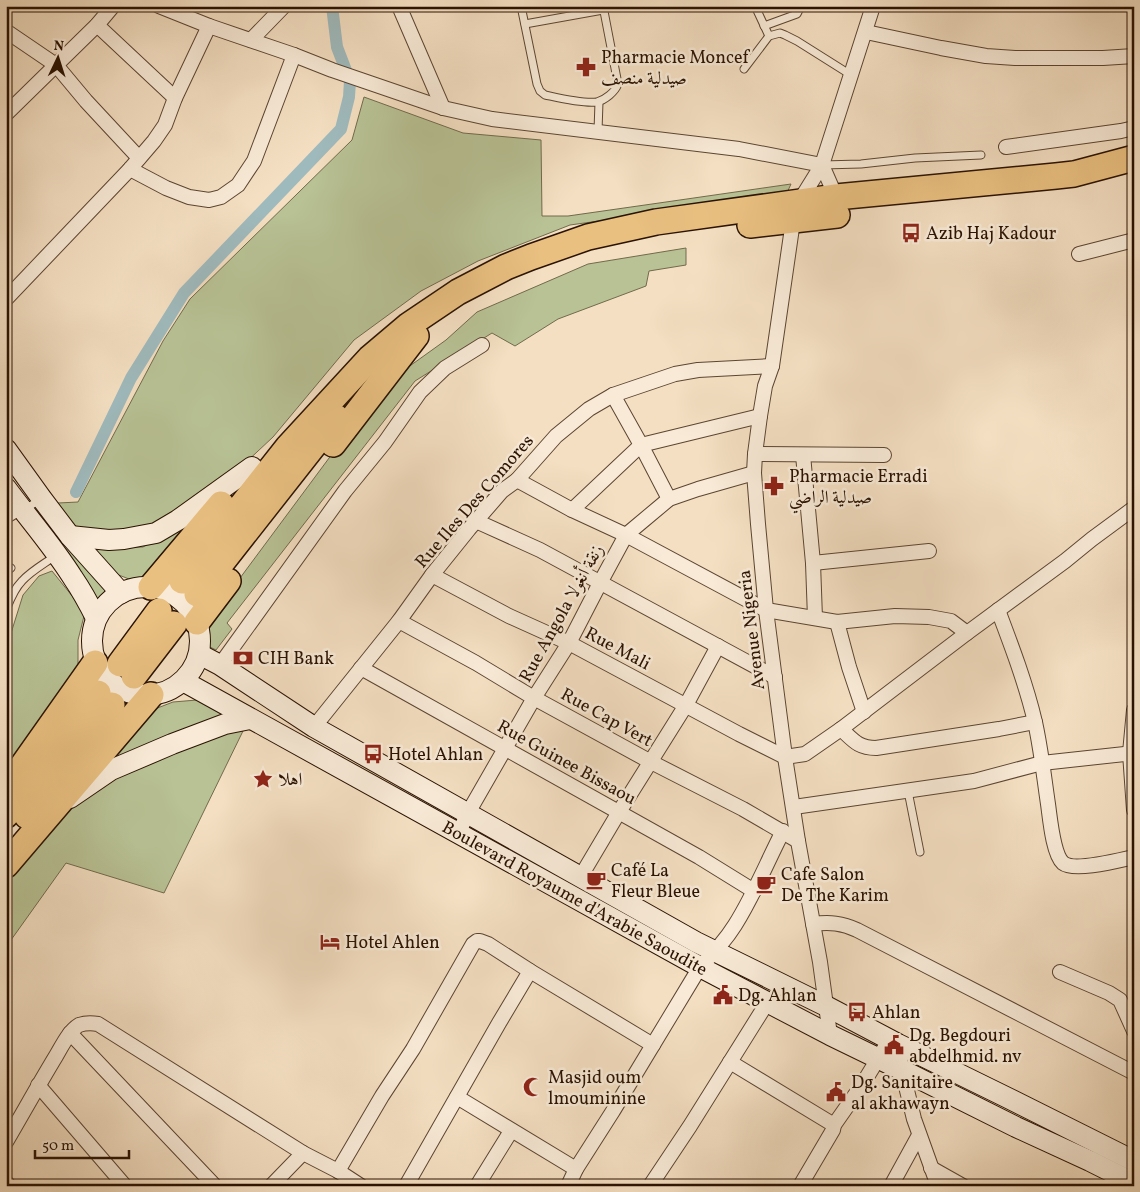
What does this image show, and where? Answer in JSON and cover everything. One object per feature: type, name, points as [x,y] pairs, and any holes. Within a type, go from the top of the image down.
[{"type":"highway","points":[[1134,158],[1074,174],[836,197],[796,211],[628,245],[574,258],[497,289],[416,336],[386,361],[330,423],[190,587],[288,447],[370,358],[409,325],[458,292],[531,256],[588,237],[656,222],[796,211],[838,214],[1048,192],[1103,182],[1134,173]]},
{"type":"highway","points":[[6,789],[116,668],[177,619],[416,336]]},
{"type":"highway","points":[[151,587],[319,391],[370,358]]},
{"type":"highway","points":[[6,865],[152,696]]},
{"type":"highway","points":[[6,815],[105,699],[6,844]]},
{"type":"main road","points":[[6,449],[19,497],[83,593],[96,618]]},
{"type":"main road","points":[[70,536],[109,540],[156,533],[178,520],[252,467]]},
{"type":"main road","points":[[19,497],[70,536],[122,592]]},
{"type":"main road","points":[[151,587],[166,591],[179,598],[189,609],[177,619],[200,643],[199,654],[193,668],[183,681],[168,691],[152,696],[134,695],[118,688],[105,678],[116,668],[91,648],[96,618],[106,604],[122,592],[136,588],[151,587]]},
{"type":"main road","name":"Boulevard Royaume d'Arabie Saoudite","points":[[199,654],[220,665],[314,727],[716,952],[1134,1161]]},
{"type":"main road","name":"Boulevard Royaume d'Arabie Saoudite","points":[[183,681],[768,1003],[1016,1127],[1134,1183]]},
{"type":"main road","points":[[55,808],[111,770],[225,724],[250,719]]},
{"type":"street","points":[[6,114],[97,25],[113,6]]},
{"type":"street","points":[[159,6],[209,26],[444,108],[492,119],[739,149],[822,165]]},
{"type":"street","points":[[251,40],[284,6]]},
{"type":"street","points":[[399,6],[444,108]]},
{"type":"street","points":[[796,211],[822,165],[873,6]]},
{"type":"street","points":[[97,25],[175,98]]},
{"type":"street","points":[[6,299],[130,169],[154,141],[165,125],[175,98],[209,26]]},
{"type":"street","points":[[6,31],[56,65],[86,101],[139,158]]},
{"type":"street","points":[[866,32],[986,56],[1015,58],[1134,56]]},
{"type":"street","points":[[130,169],[166,188],[189,197],[209,200],[221,197],[238,186],[254,161],[294,55]]},
{"type":"street","points":[[1006,147],[1134,128]]},
{"type":"street","points":[[822,165],[836,197]]},
{"type":"street","name":"Avenue Nigeria","points":[[796,211],[772,366],[760,416],[754,473],[766,610],[775,677],[798,841],[830,1035]]},
{"type":"street","points":[[1079,254],[1134,240]]},
{"type":"street","points":[[220,665],[345,490],[385,442],[420,392],[445,368],[482,345]]},
{"type":"street","name":"Rue Iles Des Comores","points":[[314,727],[476,521],[502,491],[517,480],[556,436],[589,409],[613,395],[675,374],[698,370],[772,366]]},
{"type":"street","points":[[613,395],[669,500]]},
{"type":"street","points":[[572,510],[641,445],[760,416]]},
{"type":"street","points":[[755,454],[884,455]]},
{"type":"street","points":[[803,455],[814,563],[815,618]]},
{"type":"street","name":"Rue Angola زنقة أنغولا","points":[[458,834],[468,813],[534,698],[569,643],[626,535],[669,500],[698,489],[754,473]]},
{"type":"street","points":[[517,480],[572,510],[626,535],[766,610],[837,622],[895,616],[929,616],[951,621],[967,633]]},
{"type":"street","points":[[786,757],[805,754],[841,729],[1134,508]]},
{"type":"street","points":[[476,521],[540,550],[775,677]]},
{"type":"street","points":[[814,563],[929,551]]},
{"type":"street","name":"Rue Mali","points":[[432,575],[509,616],[569,643],[786,757]]},
{"type":"street","points":[[998,610],[1019,667],[1035,722],[1057,853],[1063,863],[1073,866],[1086,866],[1134,856]]},
{"type":"street","name":"Rue Cap Vert","points":[[399,621],[476,663],[534,698],[651,762],[743,809],[798,841]]},
{"type":"street","points":[[837,622],[864,712]]},
{"type":"street","points":[[581,876],[686,705],[718,646]]},
{"type":"street","name":"Rue Guinee Bissaou","points":[[361,668],[619,812],[754,891]]},
{"type":"street","points":[[1134,710],[1132,753],[1134,810]]},
{"type":"street","points":[[841,729],[862,747],[876,748],[1035,722]]},
{"type":"street","points":[[794,807],[974,781],[1042,763],[1132,753]]},
{"type":"street","points":[[568,1186],[576,1169],[700,967],[716,952],[735,925],[783,831]]},
{"type":"street","points":[[813,924],[838,923],[857,930],[1134,1073]]},
{"type":"street","points":[[338,1171],[382,1096],[413,1049],[473,944],[477,941],[488,944],[653,1045]]},
{"type":"street","points":[[406,1186],[530,971]]},
{"type":"street","points":[[1060,972],[1109,993],[1120,1000],[1134,1031]]},
{"type":"street","points":[[650,1186],[768,1003]]},
{"type":"street","points":[[6,1142],[70,1033],[78,1026],[89,1023],[98,1024],[303,1153],[338,1171],[361,1186]]},
{"type":"street","points":[[70,1033],[215,1186]]},
{"type":"street","points":[[800,1186],[833,1130],[834,1125],[879,1059],[894,1042]]},
{"type":"street","points":[[894,1042],[919,1136],[938,1186]]},
{"type":"street","points":[[730,1062],[834,1125]]},
{"type":"street","points":[[38,1085],[125,1186]]},
{"type":"street","points":[[457,1097],[576,1169]]},
{"type":"street","points":[[477,1186],[512,1131]]},
{"type":"street","points":[[891,1186],[919,1136]]},
{"type":"street","points":[[271,1186],[303,1153]]},
{"type":"street","points":[[931,1168],[963,1186]]},
{"type":"street","points":[[6,1182],[9,1186]]},
{"type":"lane","points":[[521,6],[537,84],[544,95],[599,102],[615,91],[618,84],[603,8],[525,24]]},
{"type":"lane","points":[[755,6],[769,36]]},
{"type":"lane","points":[[764,26],[796,14],[799,6]]},
{"type":"lane","points":[[744,69],[769,36],[780,33],[852,75]]},
{"type":"lane","points":[[598,132],[599,102]]},
{"type":"lane","points":[[822,165],[981,155]]},
{"type":"lane","points":[[6,610],[20,582],[57,554]]},
{"type":"lane","points":[[908,791],[920,852]]},
{"type":"green space","points":[[364,97],[463,133],[541,140],[542,216],[568,216],[791,184],[786,195],[570,225],[478,261],[421,291],[354,340],[273,437],[210,496],[152,531],[112,538],[69,525],[58,503],[78,502],[163,341],[190,299],[352,140]]},
{"type":"green space","points":[[686,248],[686,265],[649,271],[646,286],[558,319],[515,346],[492,333],[415,381],[227,623],[232,629],[216,650],[208,646],[205,633],[220,605],[361,415],[400,373],[446,340],[477,312],[588,264]]},
{"type":"green space","points":[[233,488],[148,577],[129,579],[111,572],[90,548],[143,547],[179,527]]},
{"type":"green space","points":[[33,507],[39,508],[110,590],[96,600],[32,513]]},
{"type":"green space","points":[[52,571],[85,612],[78,640],[78,674],[6,777],[6,649],[23,595],[39,576]]},
{"type":"green space","points":[[197,700],[220,713],[243,731],[164,893],[66,863],[6,947],[6,872],[142,714],[173,702]]},
{"type":"waterway","points":[[76,492],[131,378],[184,293],[341,129],[349,97],[350,81],[337,47],[332,6]]},
{"type":"tunnel","points":[[159,611],[182,581]]},
{"type":"tunnel","points":[[174,624],[197,594]]},
{"type":"tunnel","points":[[98,693],[120,664]]},
{"type":"tunnel","points":[[112,705],[134,676]]},
{"type":"place","name":"Pharmacie Moncef صيدلية منصف","points":[[586,67]]},
{"type":"place","name":"Azib Haj Kadour","points":[[911,233]]},
{"type":"place","name":"Pharmacie Erradi صيدلية الراضي","points":[[774,486]]},
{"type":"place","name":"CIH Bank","points":[[243,658]]},
{"type":"place","name":"Hotel Ahlan","points":[[373,754]]},
{"type":"place","name":"اهلا","points":[[263,779]]},
{"type":"place","name":"Café La Fleur Bleue","points":[[596,880]]},
{"type":"place","name":"Cafe Salon De The Karim","points":[[766,884]]},
{"type":"place","name":"Hotel Ahlen","points":[[330,942]]},
{"type":"place","name":"Dg. Ahlan","points":[[723,995]]},
{"type":"place","name":"Ahlan","points":[[857,1012]]},
{"type":"place","name":"Dg. Begdouri abdelhmid. nv","points":[[894,1045]]},
{"type":"place","name":"Masjid oum lmouminine","points":[[533,1087]]},
{"type":"place","name":"Dg. Sanitaire al akhawayn","points":[[836,1092]]}]
